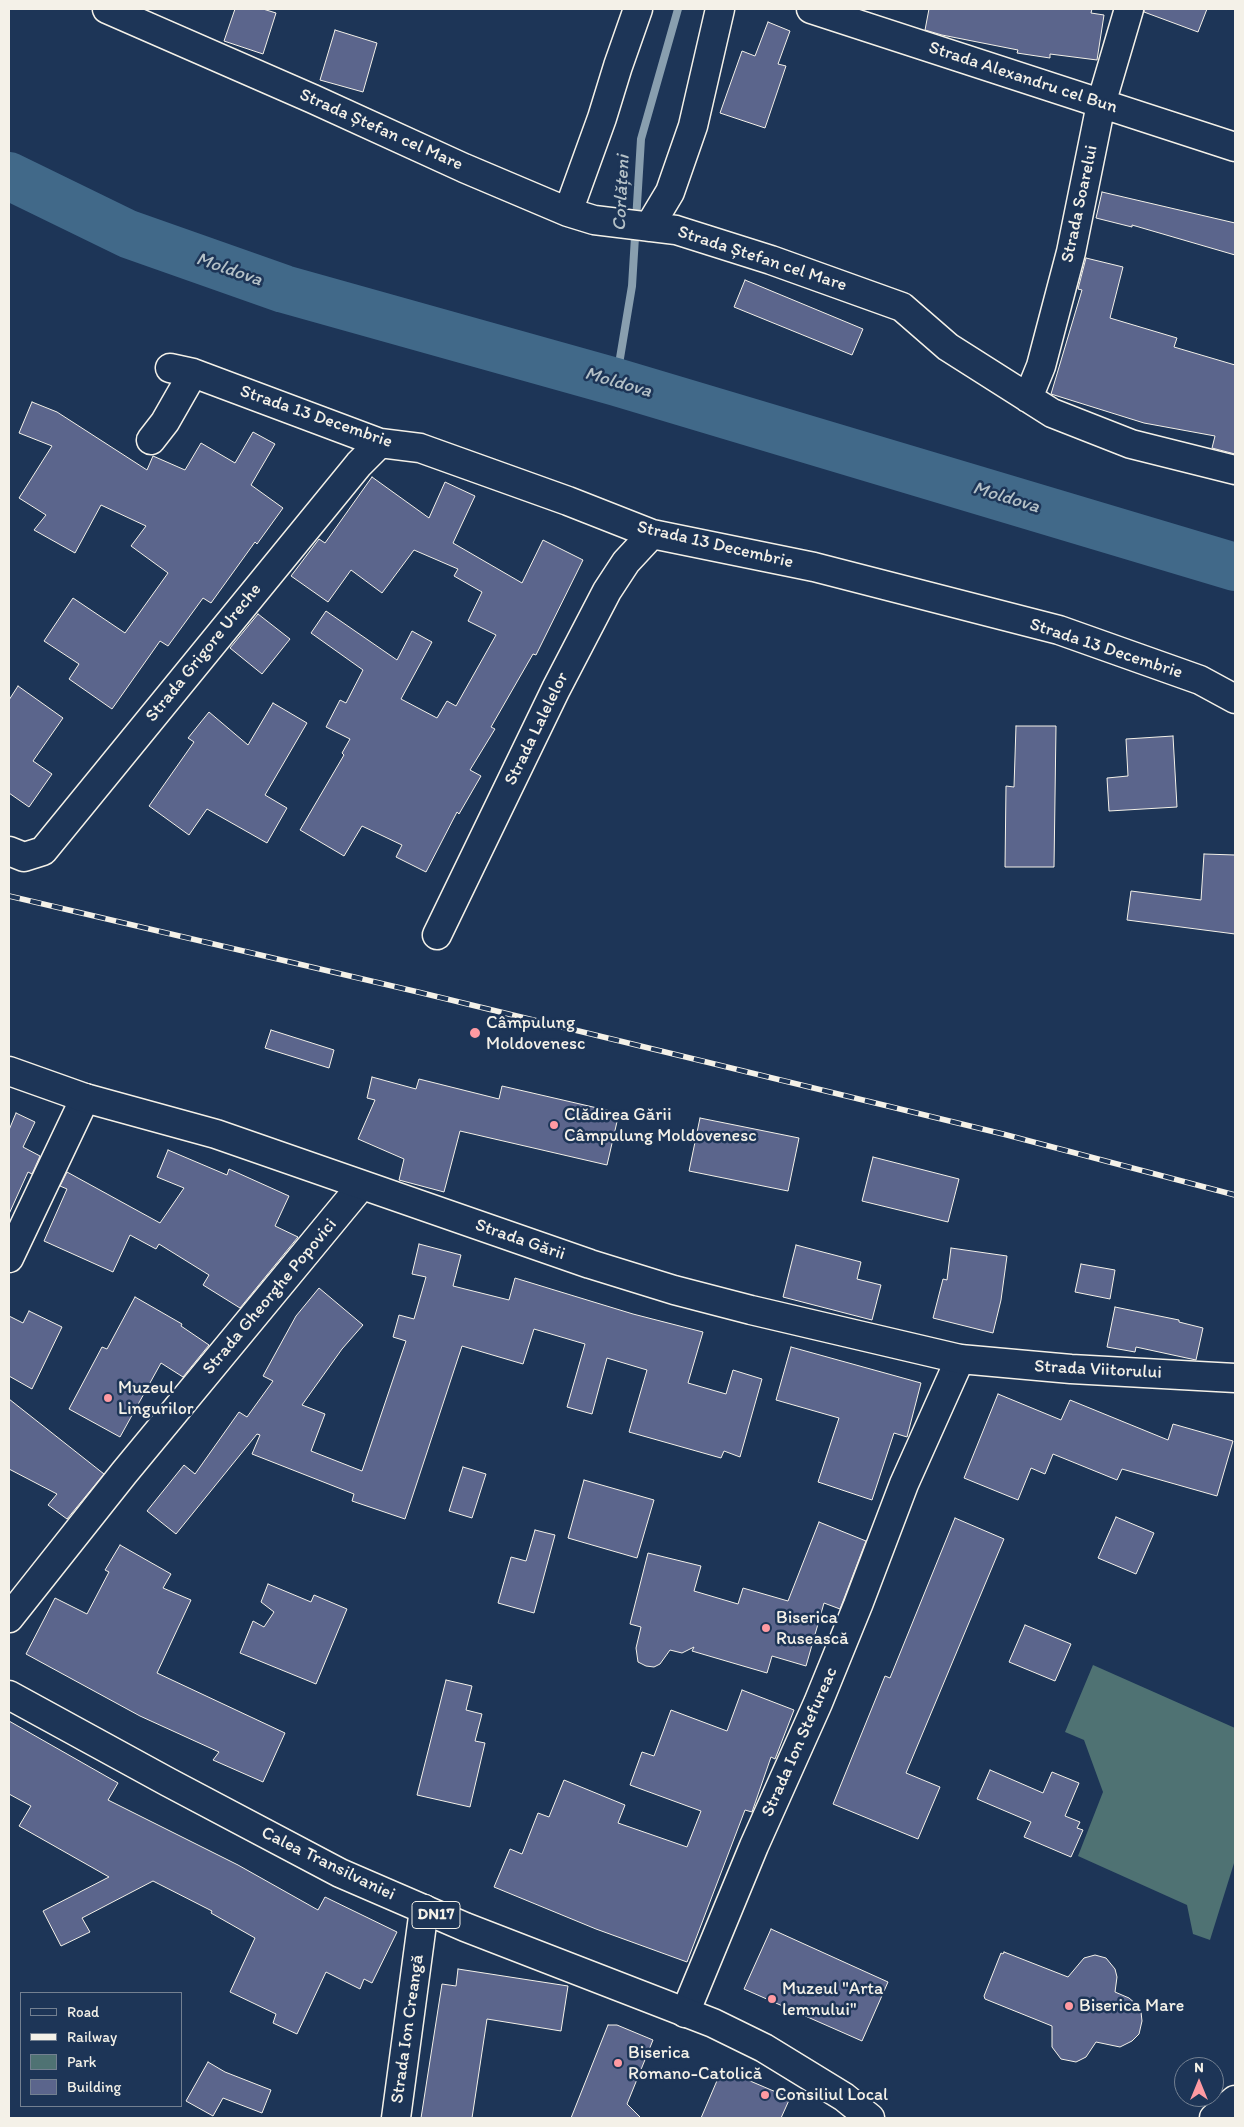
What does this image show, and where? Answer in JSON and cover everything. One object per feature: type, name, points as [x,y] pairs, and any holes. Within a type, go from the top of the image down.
[{"type":"main road","name":"Strada Ștefan cel Mare","points":[[107,9],[313,99],[464,168],[568,212],[594,220],[686,233],[771,260],[902,307],[948,347],[1052,413],[1131,444],[1235,470]]},
{"type":"main road","points":[[568,212],[638,9]]},
{"type":"main road","points":[[649,227],[670,192],[693,126],[720,9]]},
{"type":"main road","name":"Strada Alexandru cel Bun","points":[[811,9],[1235,147]]},
{"type":"main road","name":"Strada Soarelui","points":[[1028,398],[1040,366],[1071,252],[1101,104],[1129,9]]},
{"type":"main road","name":"Strada 13 Decembrie","points":[[151,440],[166,422],[181,370],[380,443],[420,448],[568,501],[652,534],[814,567],[1059,630],[1200,680],[1235,699]]},
{"type":"main road","name":"Strada Grigore Ureche","points":[[16,854],[43,851],[359,464],[380,443]]},
{"type":"main road","name":"Strada Lalelelor","points":[[438,935],[556,689],[607,591],[626,562],[652,534]]},
{"type":"main road","name":"Strada Gării","points":[[9,1071],[85,1098],[216,1134],[361,1186],[590,1264],[674,1290],[960,1359]]},
{"type":"main road","points":[[9,1258],[85,1098]]},
{"type":"main road","name":"Strada Gheorghe Popovici","points":[[9,1618],[124,1473],[361,1186]]},
{"type":"main road","name":"Strada Viitorului","points":[[960,1359],[1071,1369],[1235,1378]]},
{"type":"main road","name":"Strada Ion Stefureac","points":[[685,2013],[754,1846],[822,1694],[904,1484],[960,1359]]},
{"type":"main road","name":"Calea Transilvaniei","points":[[9,1695],[340,1873],[465,1927],[713,2023],[764,2048],[844,2097],[870,2118]]},
{"type":"main road","name":"Strada Ion Creangă","points":[[396,2118],[424,1909]]},
{"type":"main road","points":[[1214,2118],[1235,2100]]},
{"type":"green space","points":[[1093,1665],[1235,1728],[1235,1860],[1210,1940],[1193,1934],[1187,1905],[1078,1856],[1103,1792],[1084,1740],[1065,1732]]},
{"type":"building","points":[[235,9],[263,9],[276,13],[263,54],[224,41]]},
{"type":"building","points":[[929,9],[1092,9],[1091,13],[1104,15],[1097,60],[1050,54],[1050,58],[1017,53],[1018,50],[925,30]]},
{"type":"building","points":[[1144,9],[1207,9],[1198,32],[1144,12]]},
{"type":"building","points":[[768,22],[790,31],[778,64],[786,66],[765,128],[720,113],[742,51],[755,56]]},
{"type":"building","points":[[335,30],[377,43],[363,92],[320,80]]},
{"type":"building","points":[[1102,192],[1235,223],[1235,255],[1132,225],[1132,227],[1096,218]]},
{"type":"building","points":[[1086,258],[1123,267],[1110,318],[1177,338],[1174,347],[1235,365],[1235,454],[1212,448],[1215,436],[1144,423],[1051,394],[1082,290],[1078,289]]},
{"type":"building","points":[[745,280],[863,329],[852,355],[734,307]]},
{"type":"building","points":[[32,402],[57,412],[147,470],[153,456],[185,470],[201,443],[235,463],[253,432],[275,444],[251,485],[283,508],[257,544],[255,542],[211,603],[203,598],[168,646],[160,641],[112,709],[69,679],[79,664],[44,641],[73,598],[125,633],[168,573],[131,546],[146,526],[101,505],[75,553],[34,530],[46,515],[19,498],[52,446],[19,433]]},
{"type":"building","points":[[372,477],[429,518],[445,482],[475,496],[453,543],[522,583],[543,540],[583,560],[536,655],[533,654],[491,727],[495,729],[470,770],[481,776],[459,814],[457,812],[426,872],[396,857],[402,845],[362,826],[344,856],[300,830],[344,755],[342,753],[350,739],[326,727],[340,700],[346,703],[363,670],[311,633],[326,611],[397,660],[412,631],[432,642],[401,699],[437,718],[447,701],[456,706],[496,635],[468,621],[482,592],[454,576],[458,569],[414,550],[382,593],[351,570],[328,602],[291,576],[319,539],[325,543]]},
{"type":"building","points":[[258,614],[290,639],[262,674],[230,648]]},
{"type":"building","points":[[18,686],[63,718],[33,761],[52,774],[29,807],[9,793],[9,700]]},
{"type":"building","points":[[273,703],[307,723],[265,795],[287,808],[267,843],[207,809],[189,835],[149,806],[194,742],[188,738],[209,712],[248,745]]},
{"type":"building","points":[[1016,726],[1056,726],[1054,867],[1005,867],[1006,786],[1014,787]]},
{"type":"building","points":[[1173,736],[1177,807],[1109,811],[1107,778],[1128,776],[1126,739]]},
{"type":"building","points":[[1204,854],[1235,855],[1235,934],[1127,920],[1131,891],[1201,900]]},
{"type":"building","points":[[271,1030],[334,1050],[329,1068],[265,1048]]},
{"type":"building","points":[[372,1077],[416,1089],[419,1079],[499,1099],[502,1086],[619,1113],[607,1165],[460,1131],[444,1192],[399,1180],[404,1159],[358,1139],[375,1100],[367,1098]]},
{"type":"building","points":[[16,1113],[35,1122],[23,1147],[40,1156],[32,1174],[28,1172],[9,1214],[9,1130]]},
{"type":"building","points":[[700,1118],[799,1138],[788,1191],[689,1171]]},
{"type":"building","points":[[168,1150],[227,1175],[229,1169],[289,1196],[275,1226],[298,1237],[240,1308],[203,1285],[209,1275],[159,1244],[156,1249],[130,1235],[113,1272],[44,1241],[67,1189],[60,1186],[67,1172],[160,1223],[184,1188],[157,1177]]},
{"type":"building","points":[[873,1157],[959,1179],[948,1222],[862,1201]]},
{"type":"building","points":[[419,1244],[461,1255],[453,1286],[509,1300],[515,1278],[633,1314],[703,1332],[688,1383],[726,1394],[733,1370],[762,1379],[740,1457],[724,1451],[721,1458],[629,1432],[647,1370],[607,1358],[592,1414],[567,1407],[585,1344],[534,1329],[523,1364],[462,1346],[405,1519],[352,1501],[354,1494],[252,1454],[260,1435],[257,1434],[176,1534],[147,1511],[184,1465],[195,1474],[239,1412],[247,1417],[273,1381],[263,1376],[296,1316],[319,1288],[363,1325],[342,1349],[302,1405],[325,1414],[311,1451],[362,1471],[406,1341],[393,1337],[399,1315],[414,1319],[426,1277],[412,1274]]},
{"type":"building","points":[[796,1245],[861,1262],[857,1279],[881,1285],[872,1320],[783,1297]]},
{"type":"building","points":[[951,1248],[1007,1256],[1001,1300],[993,1333],[933,1318],[943,1279],[947,1280]]},
{"type":"building","points":[[1081,1264],[1115,1270],[1110,1299],[1075,1292]]},
{"type":"building","points":[[135,1297],[182,1324],[181,1326],[209,1345],[183,1377],[161,1363],[120,1437],[69,1409],[102,1347],[107,1349]]},
{"type":"building","points":[[1115,1307],[1179,1320],[1179,1322],[1203,1328],[1196,1360],[1136,1347],[1135,1352],[1107,1347]]},
{"type":"building","points":[[29,1311],[62,1327],[32,1389],[9,1376],[9,1316],[23,1323]]},
{"type":"building","points":[[791,1347],[921,1383],[907,1437],[894,1433],[872,1500],[818,1482],[839,1418],[776,1400]]},
{"type":"building","points":[[998,1394],[1061,1420],[1070,1400],[1168,1440],[1173,1424],[1233,1441],[1217,1496],[1122,1469],[1117,1480],[1053,1454],[1045,1474],[1031,1468],[1018,1500],[964,1478]]},
{"type":"building","points":[[9,1399],[104,1474],[67,1519],[48,1505],[57,1494],[9,1469]]},
{"type":"building","points":[[463,1467],[486,1474],[472,1518],[449,1511]]},
{"type":"building","points":[[584,1480],[654,1500],[637,1558],[568,1538]]},
{"type":"building","points":[[1116,1517],[1154,1533],[1136,1574],[1098,1558]]},
{"type":"building","points":[[955,1518],[1004,1539],[906,1773],[940,1787],[918,1839],[833,1804],[885,1676],[890,1678]]},
{"type":"building","points":[[819,1522],[866,1541],[840,1609],[824,1603],[806,1666],[772,1656],[767,1673],[692,1651],[694,1647],[682,1653],[670,1650],[660,1664],[654,1667],[638,1662],[636,1648],[641,1627],[630,1624],[648,1553],[701,1566],[694,1591],[738,1604],[743,1588],[788,1601]]},
{"type":"building","points":[[535,1530],[555,1535],[534,1613],[498,1603],[511,1557],[526,1561]]},
{"type":"building","points":[[120,1545],[171,1574],[163,1588],[191,1600],[157,1673],[285,1733],[263,1782],[213,1760],[219,1752],[140,1716],[26,1654],[55,1598],[87,1614],[109,1572],[105,1570]]},
{"type":"building","points":[[268,1584],[311,1602],[314,1595],[347,1609],[316,1684],[240,1653],[253,1621],[264,1627],[274,1612],[261,1602]]},
{"type":"building","points":[[1025,1625],[1071,1644],[1055,1681],[1009,1662]]},
{"type":"building","points":[[446,1680],[472,1686],[466,1710],[482,1714],[475,1741],[485,1743],[470,1807],[417,1795]]},
{"type":"building","points":[[742,1690],[794,1710],[775,1759],[771,1757],[752,1812],[745,1810],[687,1962],[596,1929],[494,1887],[510,1849],[522,1854],[538,1813],[549,1817],[564,1780],[625,1805],[618,1823],[687,1847],[701,1811],[630,1785],[642,1752],[654,1756],[671,1710],[727,1731]]},
{"type":"building","points":[[9,1721],[118,1783],[108,1800],[238,1865],[318,1910],[325,1897],[397,1932],[372,1983],[364,1979],[360,1989],[326,1972],[297,2034],[273,2023],[276,2014],[230,1992],[255,1938],[211,1913],[212,1911],[153,1881],[82,1918],[90,1932],[61,1946],[43,1911],[109,1877],[19,1826],[31,1806],[9,1794]]},
{"type":"building","points":[[990,1770],[1043,1793],[1052,1772],[1079,1783],[1065,1816],[1080,1822],[1077,1828],[1083,1830],[1071,1857],[1024,1837],[1031,1822],[977,1799]]},
{"type":"building","points":[[771,1929],[888,1982],[862,2041],[744,1989]]},
{"type":"building","name":"Biserica Mare","points":[[1004,1952],[1068,1977],[1084,1958],[1095,1955],[1106,1958],[1115,1969],[1117,1977],[1115,1992],[1129,1998],[1141,2012],[1142,2021],[1139,2034],[1132,2041],[1120,2047],[1096,2042],[1086,2057],[1076,2062],[1061,2059],[1052,2047],[1052,2026],[985,1999],[984,1996],[1001,1953],[1003,1954]]},
{"type":"building","points":[[458,1969],[568,1986],[561,2031],[487,2019],[472,2118],[421,2118],[442,1984],[456,1986]]},
{"type":"building","name":"Biserica Romano-Catolică","points":[[608,2025],[617,2025],[653,2040],[627,2104],[641,2118],[571,2118]]},
{"type":"building","points":[[208,2062],[225,2072],[271,2090],[262,2113],[223,2098],[213,2116],[186,2101]]},
{"type":"building","points":[[722,2069],[790,2098],[781,2118],[701,2118]]},
{"type":"waterway","name":"Corlățeni","points":[[616,382],[632,286],[641,139],[678,9]]},
{"type":"waterway","name":"Corlățeni","points":[[9,176],[128,234],[284,289],[616,382],[1235,567]]},
{"type":"railway","points":[[9,896],[418,992],[1003,1134],[1235,1195]]},
{"type":"place","name":"Câmpulung Moldovenesc","points":[[475,1033]]},
{"type":"place","name":"Clădirea Gării Câmpulung Moldovenesc","points":[[554,1125]]},
{"type":"place","name":"Muzeul Lingurilor","points":[[108,1398]]},
{"type":"place","name":"Biserica Rusească","points":[[766,1628]]},
{"type":"place","name":"Muzeul \"Arta lemnului\"","points":[[772,1999]]},
{"type":"place","name":"Biserica Mare","points":[[1069,2006]]},
{"type":"place","name":"Biserica Romano-Catolică","points":[[618,2063]]},
{"type":"place","name":"Consiliul Local","points":[[765,2095]]},
{"type":"water label","name":"Moldova","points":[[229,270]]},
{"type":"water label","name":"Moldova","points":[[618,383]]},
{"type":"water label","name":"Moldova","points":[[1006,498]]}]
